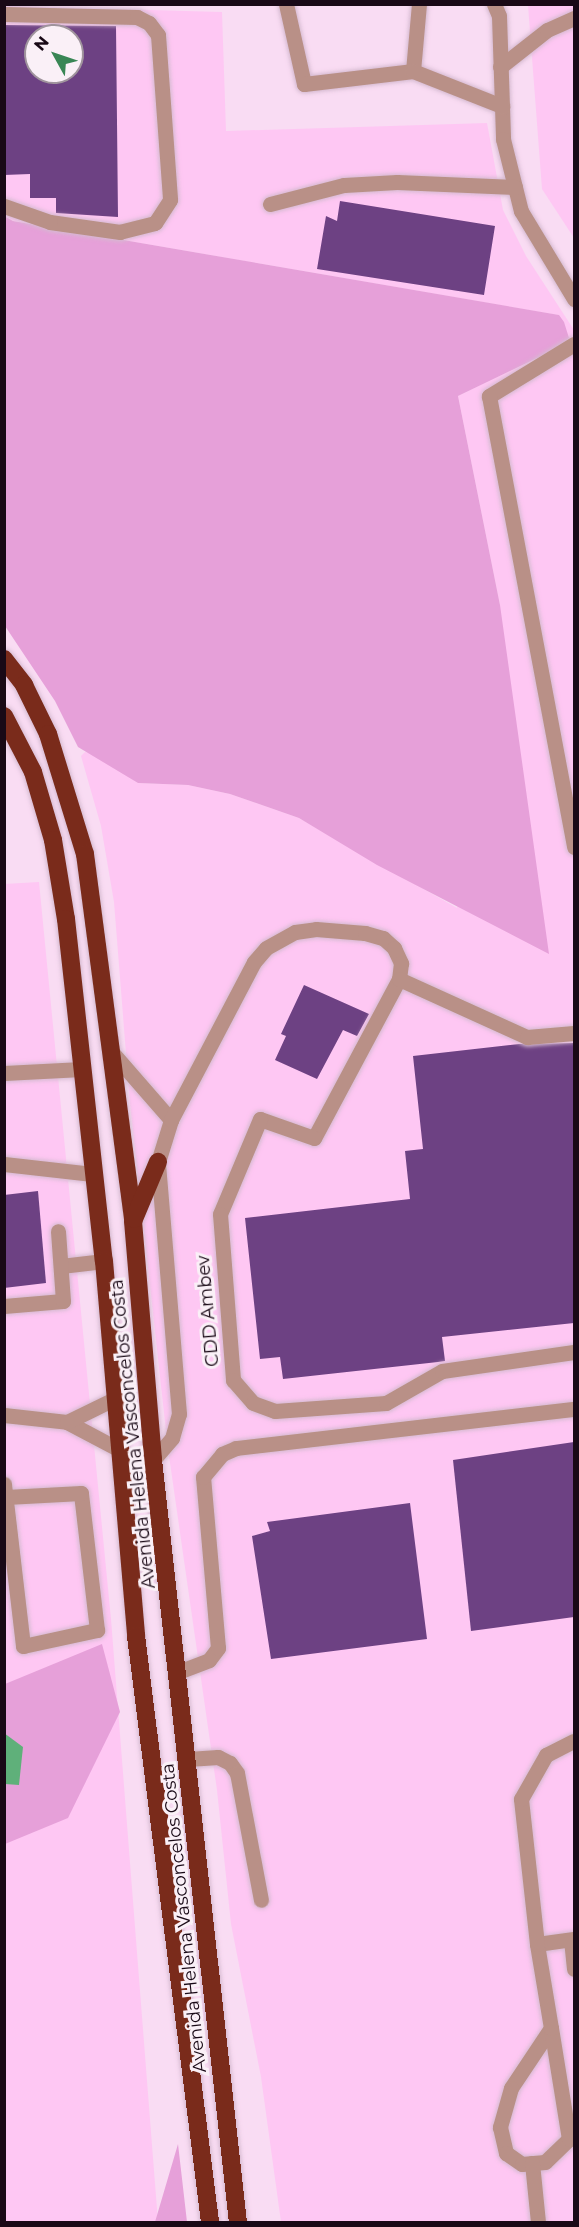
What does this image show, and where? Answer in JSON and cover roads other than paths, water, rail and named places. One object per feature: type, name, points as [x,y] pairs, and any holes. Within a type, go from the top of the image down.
[{"type":"highway","name":"Avenida Helena Vasconcelos Costa","points":[[4,659],[24,685],[48,734],[85,854],[134,1221],[153,1460],[238,2223]]},
{"type":"highway","name":"Avenida Helena Vasconcelos Costa","points":[[4,716],[33,772],[53,840],[104,1261],[118,1449],[136,1636],[210,2223]]},
{"type":"highway","points":[[134,1221],[158,1162]]},
{"type":"street","points":[[286,4],[304,84],[413,72],[502,106]]},
{"type":"street","points":[[413,72],[419,4]]},
{"type":"street","points":[[499,8],[503,139],[515,188],[521,211],[574,299]]},
{"type":"street","points":[[4,14],[137,17],[149,23],[158,36],[170,200],[155,223],[120,232],[50,222],[4,206]]},
{"type":"street","points":[[500,67],[547,30],[574,18]]},
{"type":"street","points":[[270,204],[344,185],[397,182],[515,188]]},
{"type":"street","points":[[574,344],[489,396],[574,847]]},
{"type":"street","points":[[153,1460],[171,1438],[179,1414],[158,1162],[171,1120],[254,962],[282,937],[316,929],[383,938],[394,948],[401,963],[399,979],[527,1037],[574,1033]]},
{"type":"street","name":"CDD Ambev","points":[[399,979],[314,1138],[260,1119],[220,1214],[233,1380],[253,1403],[275,1411],[386,1403],[442,1371],[574,1352]]},
{"type":"street","points":[[110,1050],[171,1120]]},
{"type":"street","points":[[4,1073],[82,1069]]},
{"type":"street","points":[[4,1164],[92,1174]]},
{"type":"street","points":[[4,1306],[63,1301],[58,1231]]},
{"type":"street","points":[[61,1266],[104,1261]]},
{"type":"street","points":[[67,1422],[114,1399]]},
{"type":"street","points":[[178,1672],[209,1660],[218,1648],[203,1477],[222,1454],[236,1449],[574,1409]]},
{"type":"street","points":[[4,1415],[67,1422],[118,1449]]},
{"type":"street","points":[[5,1491],[81,1493],[97,1630],[23,1646],[5,1491]]},
{"type":"street","points":[[551,2028],[511,2088],[500,2127],[506,2153],[522,2164],[545,2162],[569,2139],[551,2028],[537,1944],[521,1799],[546,1755],[574,1741]]},
{"type":"street","points":[[188,1759],[218,1757],[230,1763],[237,1773],[261,1900]]},
{"type":"street","points":[[537,1944],[573,1939],[574,1969]]},
{"type":"street","points":[[532,2163],[538,2223]]}]
